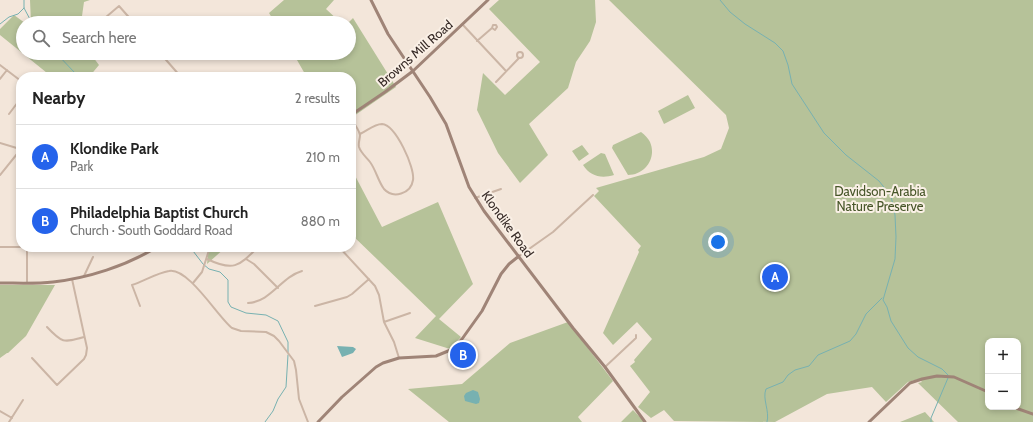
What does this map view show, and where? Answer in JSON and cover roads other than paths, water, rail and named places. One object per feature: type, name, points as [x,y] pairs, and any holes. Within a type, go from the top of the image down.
[{"type":"main road","name":"Klondike Road","points":[[371,0],[388,34],[432,100],[446,124],[469,186],[475,198],[605,367],[645,422]]},
{"type":"main road","name":"Browns Mill Road","points":[[356,112],[413,71],[488,0]]},
{"type":"main road","points":[[0,283],[72,280],[130,260],[146,252]]},
{"type":"main road","points":[[318,422],[342,397],[383,363],[399,358],[436,356],[453,349],[462,339],[482,310],[501,274],[509,264],[519,256]]},
{"type":"main road","points":[[869,422],[910,383],[922,379],[937,376],[954,377],[985,391]]},
{"type":"main road","points":[[1021,410],[1033,414]]},
{"type":"street","points":[[107,16],[119,6],[128,16]]},
{"type":"street","points":[[463,25],[506,71]]},
{"type":"street","points":[[477,41],[492,28]]},
{"type":"street","points":[[496,82],[518,58]]},
{"type":"street","points":[[166,60],[177,72]]},
{"type":"street","points":[[0,65],[16,77]]},
{"type":"street","points":[[0,79],[7,70]]},
{"type":"street","points":[[8,114],[16,104]]},
{"type":"street","points":[[356,127],[360,134],[359,148],[370,162],[383,187],[388,193],[393,195],[400,194],[407,190],[411,185],[413,177],[401,144],[392,129],[387,124],[376,125],[360,134]]},
{"type":"street","points":[[0,143],[16,148]]},
{"type":"street","points":[[0,175],[16,155]]},
{"type":"street","points":[[475,198],[501,189]]},
{"type":"street","points":[[519,256],[553,232],[593,195]]},
{"type":"street","points":[[0,247],[16,247]]},
{"type":"street","points":[[28,252],[28,282]]},
{"type":"street","points":[[193,283],[202,272],[209,252]]},
{"type":"street","points":[[207,259],[217,264],[232,266],[242,263],[253,252]]},
{"type":"street","points":[[344,252],[369,279],[379,295],[384,322],[394,342],[399,358]]},
{"type":"street","points":[[84,277],[93,257]]},
{"type":"street","points":[[246,259],[254,264],[278,288]]},
{"type":"street","points":[[140,306],[132,285],[170,271],[180,273],[193,283],[232,328],[240,331],[266,332],[274,336],[295,364],[299,399],[308,422]]},
{"type":"street","points":[[248,303],[256,303],[278,288],[290,277],[302,272]]},
{"type":"street","points":[[315,306],[347,297],[369,279]]},
{"type":"street","points":[[32,358],[57,385],[84,359],[87,352],[72,280]]},
{"type":"street","points":[[384,322],[410,313]]},
{"type":"street","points":[[47,327],[62,341],[84,337]]},
{"type":"street","points":[[605,367],[636,338],[636,335]]},
{"type":"street","points":[[9,422],[23,400]]},
{"type":"street","points":[[0,411],[12,418]]},
{"type":"water","points":[[337,346],[353,347],[356,349],[353,353],[342,357]]},
{"type":"water","points":[[473,390],[478,392],[480,399],[479,403],[476,404],[465,401],[464,396],[466,393]]},
{"type":"waterway","points":[[24,0],[24,8],[28,16]]},
{"type":"waterway","points":[[720,0],[730,12],[745,24],[775,43],[783,51],[792,84],[824,133],[846,155],[879,181],[891,196],[895,215],[895,259],[883,300],[887,307],[891,321],[908,348],[918,357],[942,369],[948,375]]},
{"type":"waterway","points":[[0,24],[9,17],[18,14],[24,8]]},
{"type":"waterway","points":[[63,60],[74,72]]},
{"type":"waterway","points":[[194,252],[209,269],[220,272],[228,280],[228,302],[231,307],[246,313],[266,315],[278,321],[288,342],[288,352]]},
{"type":"waterway","points":[[767,422],[768,414],[765,397],[766,389],[783,382],[788,375],[795,370],[809,366],[818,355],[850,341],[856,334],[866,314],[882,298]]},
{"type":"waterway","points":[[265,422],[273,411],[278,399],[286,387],[288,355]]},
{"type":"waterway","points":[[931,422],[931,418],[948,378]]},
{"type":"place","name":"Klondike Park","points":[[775,277]]},
{"type":"place","name":"Philadelphia Baptist Church","points":[[463,355]]},
{"type":"park label","name":"Davidson-Arabia Nature Preserve","points":[[880,198]]}]
